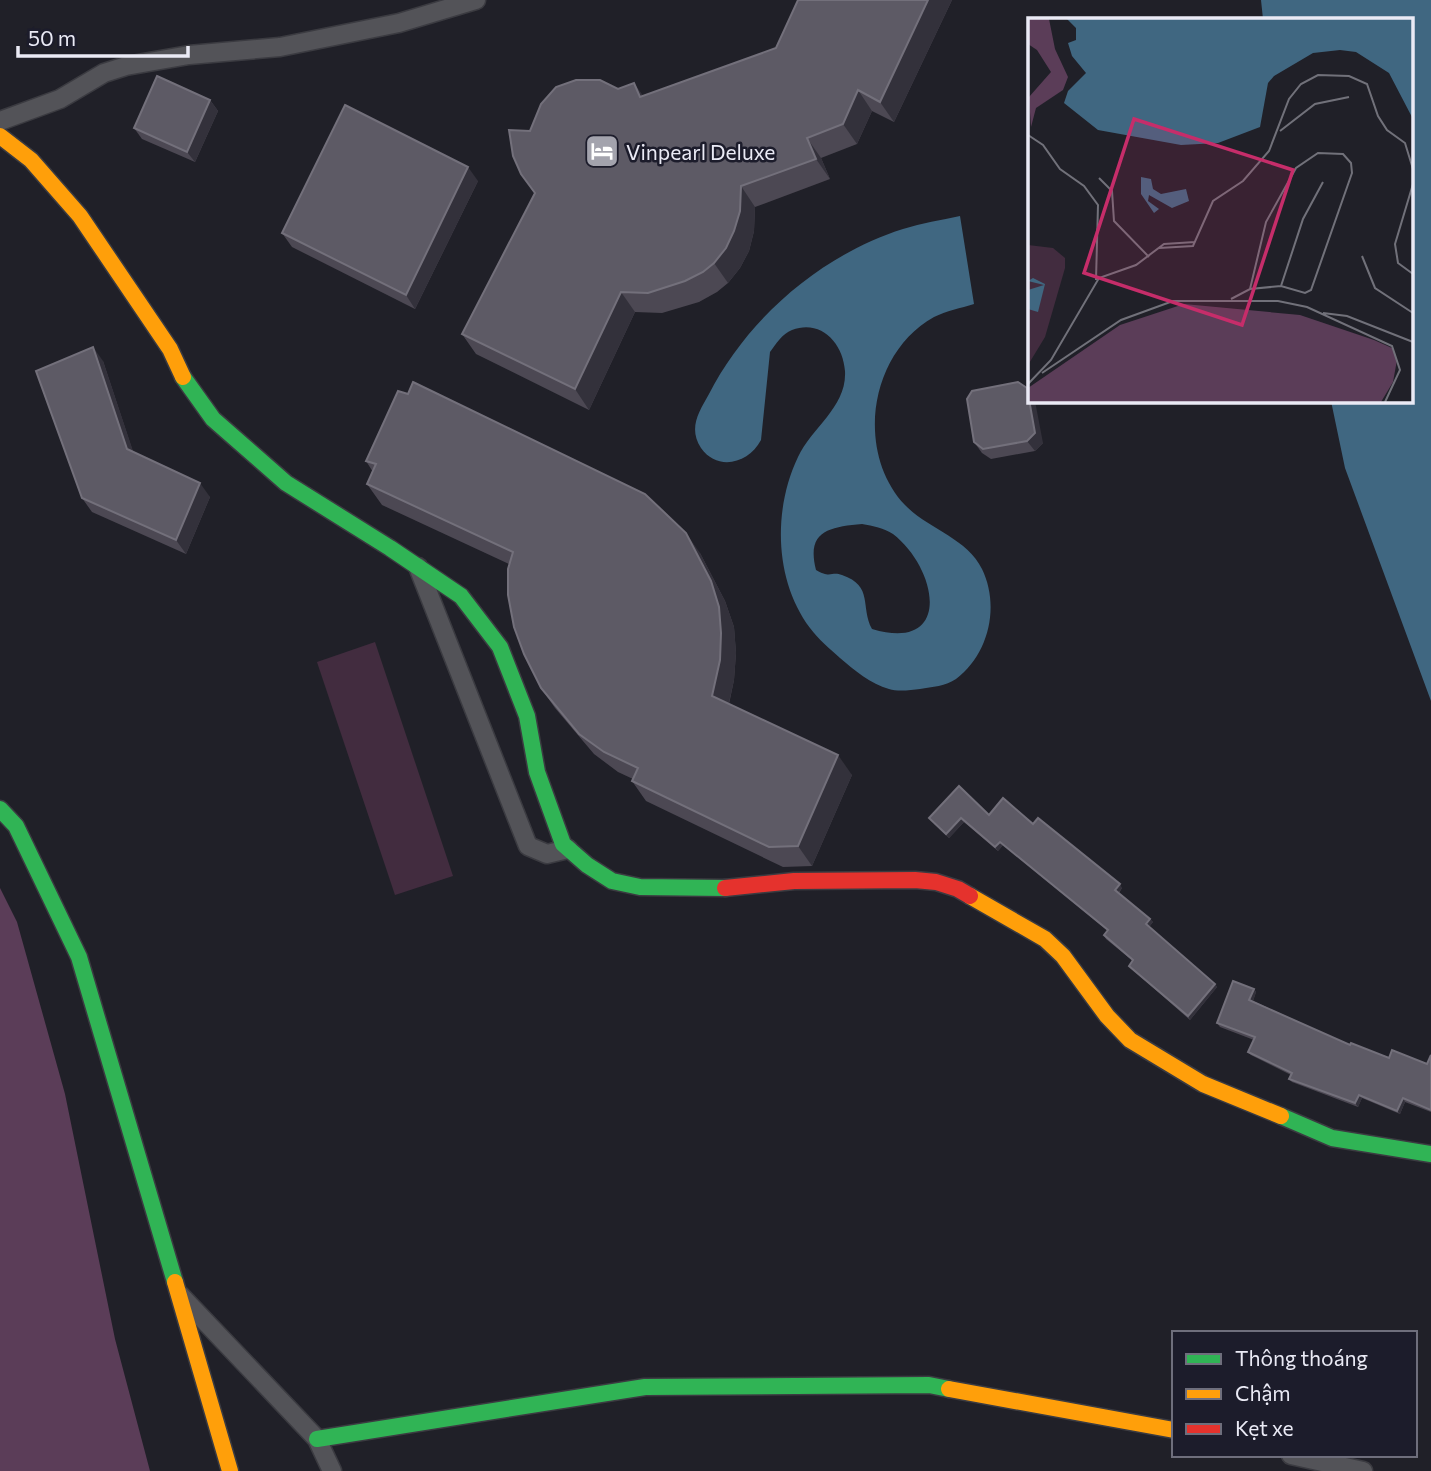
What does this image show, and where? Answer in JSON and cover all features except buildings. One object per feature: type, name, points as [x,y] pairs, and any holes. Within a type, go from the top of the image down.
[{"type":"street","points":[[0,121],[60,99],[104,73],[126,66],[189,55],[280,47],[400,23],[476,0]]},
{"type":"street","points":[[0,136],[31,160],[80,216],[170,349],[184,379],[213,419],[286,483],[461,596],[500,648],[527,716],[537,772],[548,807],[563,844],[587,865],[612,881],[640,887],[710,889],[794,881],[915,880],[936,882],[958,889],[1045,939],[1063,956],[1107,1016],[1130,1040],[1203,1084],[1332,1138],[1431,1154]]},
{"type":"street","points":[[418,567],[528,846],[547,854],[568,849]]},
{"type":"street","points":[[0,809],[16,827],[79,957],[230,1471]]},
{"type":"street","points":[[177,1292],[317,1439],[332,1471]]},
{"type":"street","points":[[317,1439],[645,1387],[929,1385],[1172,1430]]},
{"type":"street","points":[[1300,1457],[1363,1471]]},
{"type":"shaded area","points":[[375,642],[453,876],[395,895],[317,662]]},
{"type":"shaded area","points":[[0,888],[17,922],[65,1094],[115,1339],[150,1471],[0,1471]]},
{"type":"water","points":[[1261,0],[1431,0],[1431,701],[1345,468],[1331,402],[1414,402],[1414,18],[1263,18]]},
{"type":"water","points":[[960,216],[974,304],[934,317],[912,333],[895,354],[883,378],[876,405],[875,432],[879,458],[889,483],[905,505],[967,549],[982,569],[990,598],[988,628],[977,656],[956,679],[934,687],[896,690],[882,687],[863,676],[817,636],[798,609],[784,567],[781,521],[790,477],[804,446],[835,406],[844,384],[843,361],[835,343],[821,331],[803,327],[788,332],[777,343],[770,352],[761,440],[756,448],[741,459],[724,462],[708,455],[697,441],[695,427],[702,407],[725,366],[766,315],[790,293],[844,255],[873,240],[910,227]],"holes":[[[862,524],[893,534],[908,549],[920,567],[930,604],[926,619],[916,629],[898,633],[872,629],[858,585],[842,575],[825,574],[816,570],[814,547],[817,539],[830,530]]]},
{"type":"traffic: fast","points":[[183,377],[213,419],[286,483],[461,596],[500,647],[527,716],[537,772],[563,844],[587,865],[612,881],[640,887],[725,888]]},
{"type":"traffic: fast","points":[[0,809],[16,826],[79,957],[175,1282]]},
{"type":"traffic: fast","points":[[1281,1116],[1332,1138],[1431,1154]]},
{"type":"traffic: fast","points":[[317,1439],[645,1387],[929,1385],[949,1389]]},
{"type":"traffic: slow","points":[[0,136],[31,160],[80,216],[170,349],[183,377]]},
{"type":"traffic: slow","points":[[970,896],[1045,939],[1063,956],[1107,1016],[1130,1040],[1203,1084],[1281,1116]]},
{"type":"traffic: slow","points":[[175,1282],[230,1471]]},
{"type":"traffic: slow","points":[[949,1389],[1172,1430]]},
{"type":"traffic: jam","points":[[725,888],[794,881],[915,880],[936,882],[970,896]]},
{"type":"place","name":"Vinpearl Deluxe","points":[[602,151]]}]
